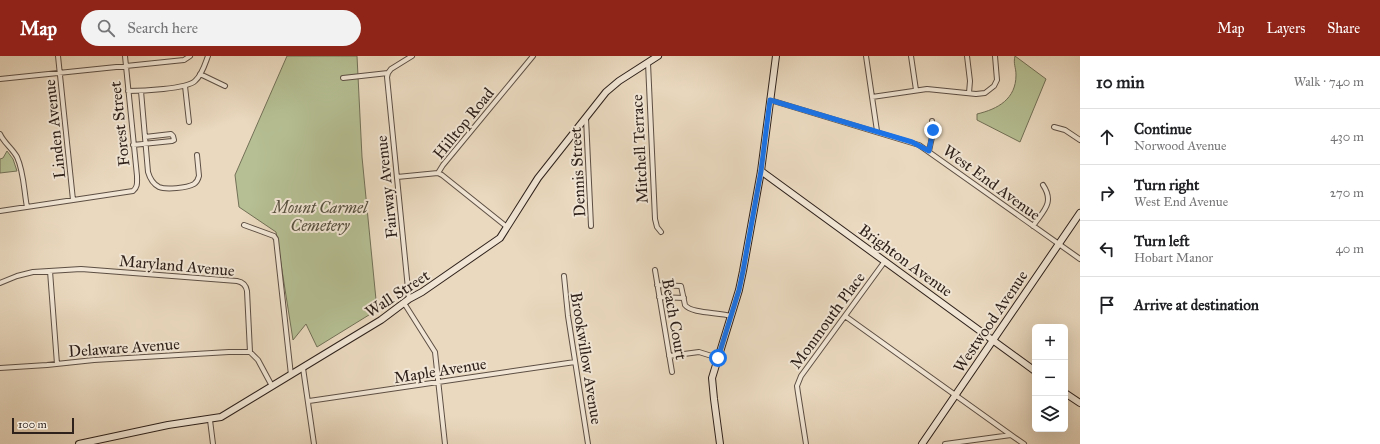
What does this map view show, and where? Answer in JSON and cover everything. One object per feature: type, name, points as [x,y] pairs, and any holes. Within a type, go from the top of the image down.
[{"type":"street","name":"Linden Avenue","points":[[58,56],[73,200]]},
{"type":"street","name":"Forest Street","points":[[73,200],[133,191],[137,186],[125,56]]},
{"type":"street","points":[[0,79],[184,60],[190,56]]},
{"type":"street","points":[[128,91],[141,91],[191,84],[196,81],[208,56]]},
{"type":"street","points":[[343,78],[388,73],[391,69],[412,56]]},
{"type":"street","name":"Hilltop Road","points":[[397,177],[438,173],[533,56]]},
{"type":"street","name":"Wall Street","points":[[79,444],[97,442],[168,425],[210,420],[221,417],[291,376],[381,320],[500,238],[538,178],[612,85],[658,56]]},
{"type":"street","points":[[720,444],[712,384],[743,271],[761,171],[776,56]]},
{"type":"street","points":[[866,56],[876,131]]},
{"type":"street","points":[[911,56],[916,90]]},
{"type":"street","points":[[967,56],[970,78],[969,93]]},
{"type":"street","points":[[872,97],[916,90],[985,93],[994,86],[997,80],[998,76],[995,56]]},
{"type":"street","name":"Mitchell Terrace","points":[[648,63],[655,219],[657,227],[662,232]]},
{"type":"street","name":"Fairway Avenue","points":[[388,73],[387,77],[407,301]]},
{"type":"street","points":[[200,74],[225,86]]},
{"type":"street","points":[[185,86],[189,122]]},
{"type":"street","points":[[141,91],[149,176],[154,183],[163,188],[186,186],[196,182],[199,174],[197,155]]},
{"type":"street","name":"West End Avenue","points":[[770,100],[912,142],[929,151],[1080,259]]},
{"type":"street","name":"Dennis Street","points":[[586,118],[591,226]]},
{"type":"street","points":[[929,151],[932,136],[932,121]]},
{"type":"street","points":[[1054,127],[1065,130],[1080,140]]},
{"type":"street","points":[[0,134],[2,140],[18,161],[27,207]]},
{"type":"street","points":[[134,145],[174,140],[171,134],[145,137]]},
{"type":"street","name":"Brighton Avenue","points":[[761,171],[1032,369]]},
{"type":"street","points":[[438,173],[507,227]]},
{"type":"street","points":[[1032,226],[1048,203],[1048,194],[1043,185]]},
{"type":"street","points":[[0,212],[73,200]]},
{"type":"street","name":"Westwood Avenue","points":[[922,444],[1058,243],[1080,213]]},
{"type":"street","points":[[244,225],[274,236],[276,239],[291,376]]},
{"type":"street","name":"Monmouth Place","points":[[806,444],[798,393],[799,380],[808,365],[885,261]]},
{"type":"street","name":"Maryland Avenue","points":[[0,283],[24,274],[86,269],[242,282],[246,291],[250,352]]},
{"type":"street","name":"Beach Court","points":[[655,270],[672,372]]},
{"type":"street","points":[[50,271],[57,364]]},
{"type":"street","name":"Brookwillow Avenue","points":[[564,276],[564,291],[588,444]]},
{"type":"street","points":[[657,285],[681,286],[686,307],[692,310],[721,313],[731,316]]},
{"type":"street","points":[[659,296],[684,298]]},
{"type":"street","points":[[407,301],[436,355],[445,444]]},
{"type":"street","points":[[845,316],[1024,444]]},
{"type":"street","points":[[250,352],[258,360],[272,386]]},
{"type":"street","name":"Delaware Avenue","points":[[0,368],[102,359],[250,352]]},
{"type":"street","points":[[670,356],[699,352],[718,358]]},
{"type":"street","name":"Maple Avenue","points":[[308,402],[575,362]]},
{"type":"street","points":[[303,368],[314,444]]},
{"type":"street","points":[[1068,395],[1080,404]]},
{"type":"street","points":[[210,420],[213,444]]},
{"type":"street","points":[[945,444],[1011,435]]},
{"type":"green space","name":"Mount Carmel Cemetery","points":[[287,56],[357,56],[362,157],[377,310],[317,347],[306,324],[293,340],[276,232],[239,207],[235,175]]},
{"type":"green space","points":[[1015,56],[1046,79],[1020,142],[977,120],[977,114],[999,106],[1013,91],[1016,75],[1014,61]]},
{"type":"green space","points":[[7,151],[13,159],[17,171],[0,173],[0,159],[3,158]]},
{"type":"route","points":[[718,358],[739,290],[743,271],[761,171],[770,100],[912,142],[929,151],[933,130]]}]
